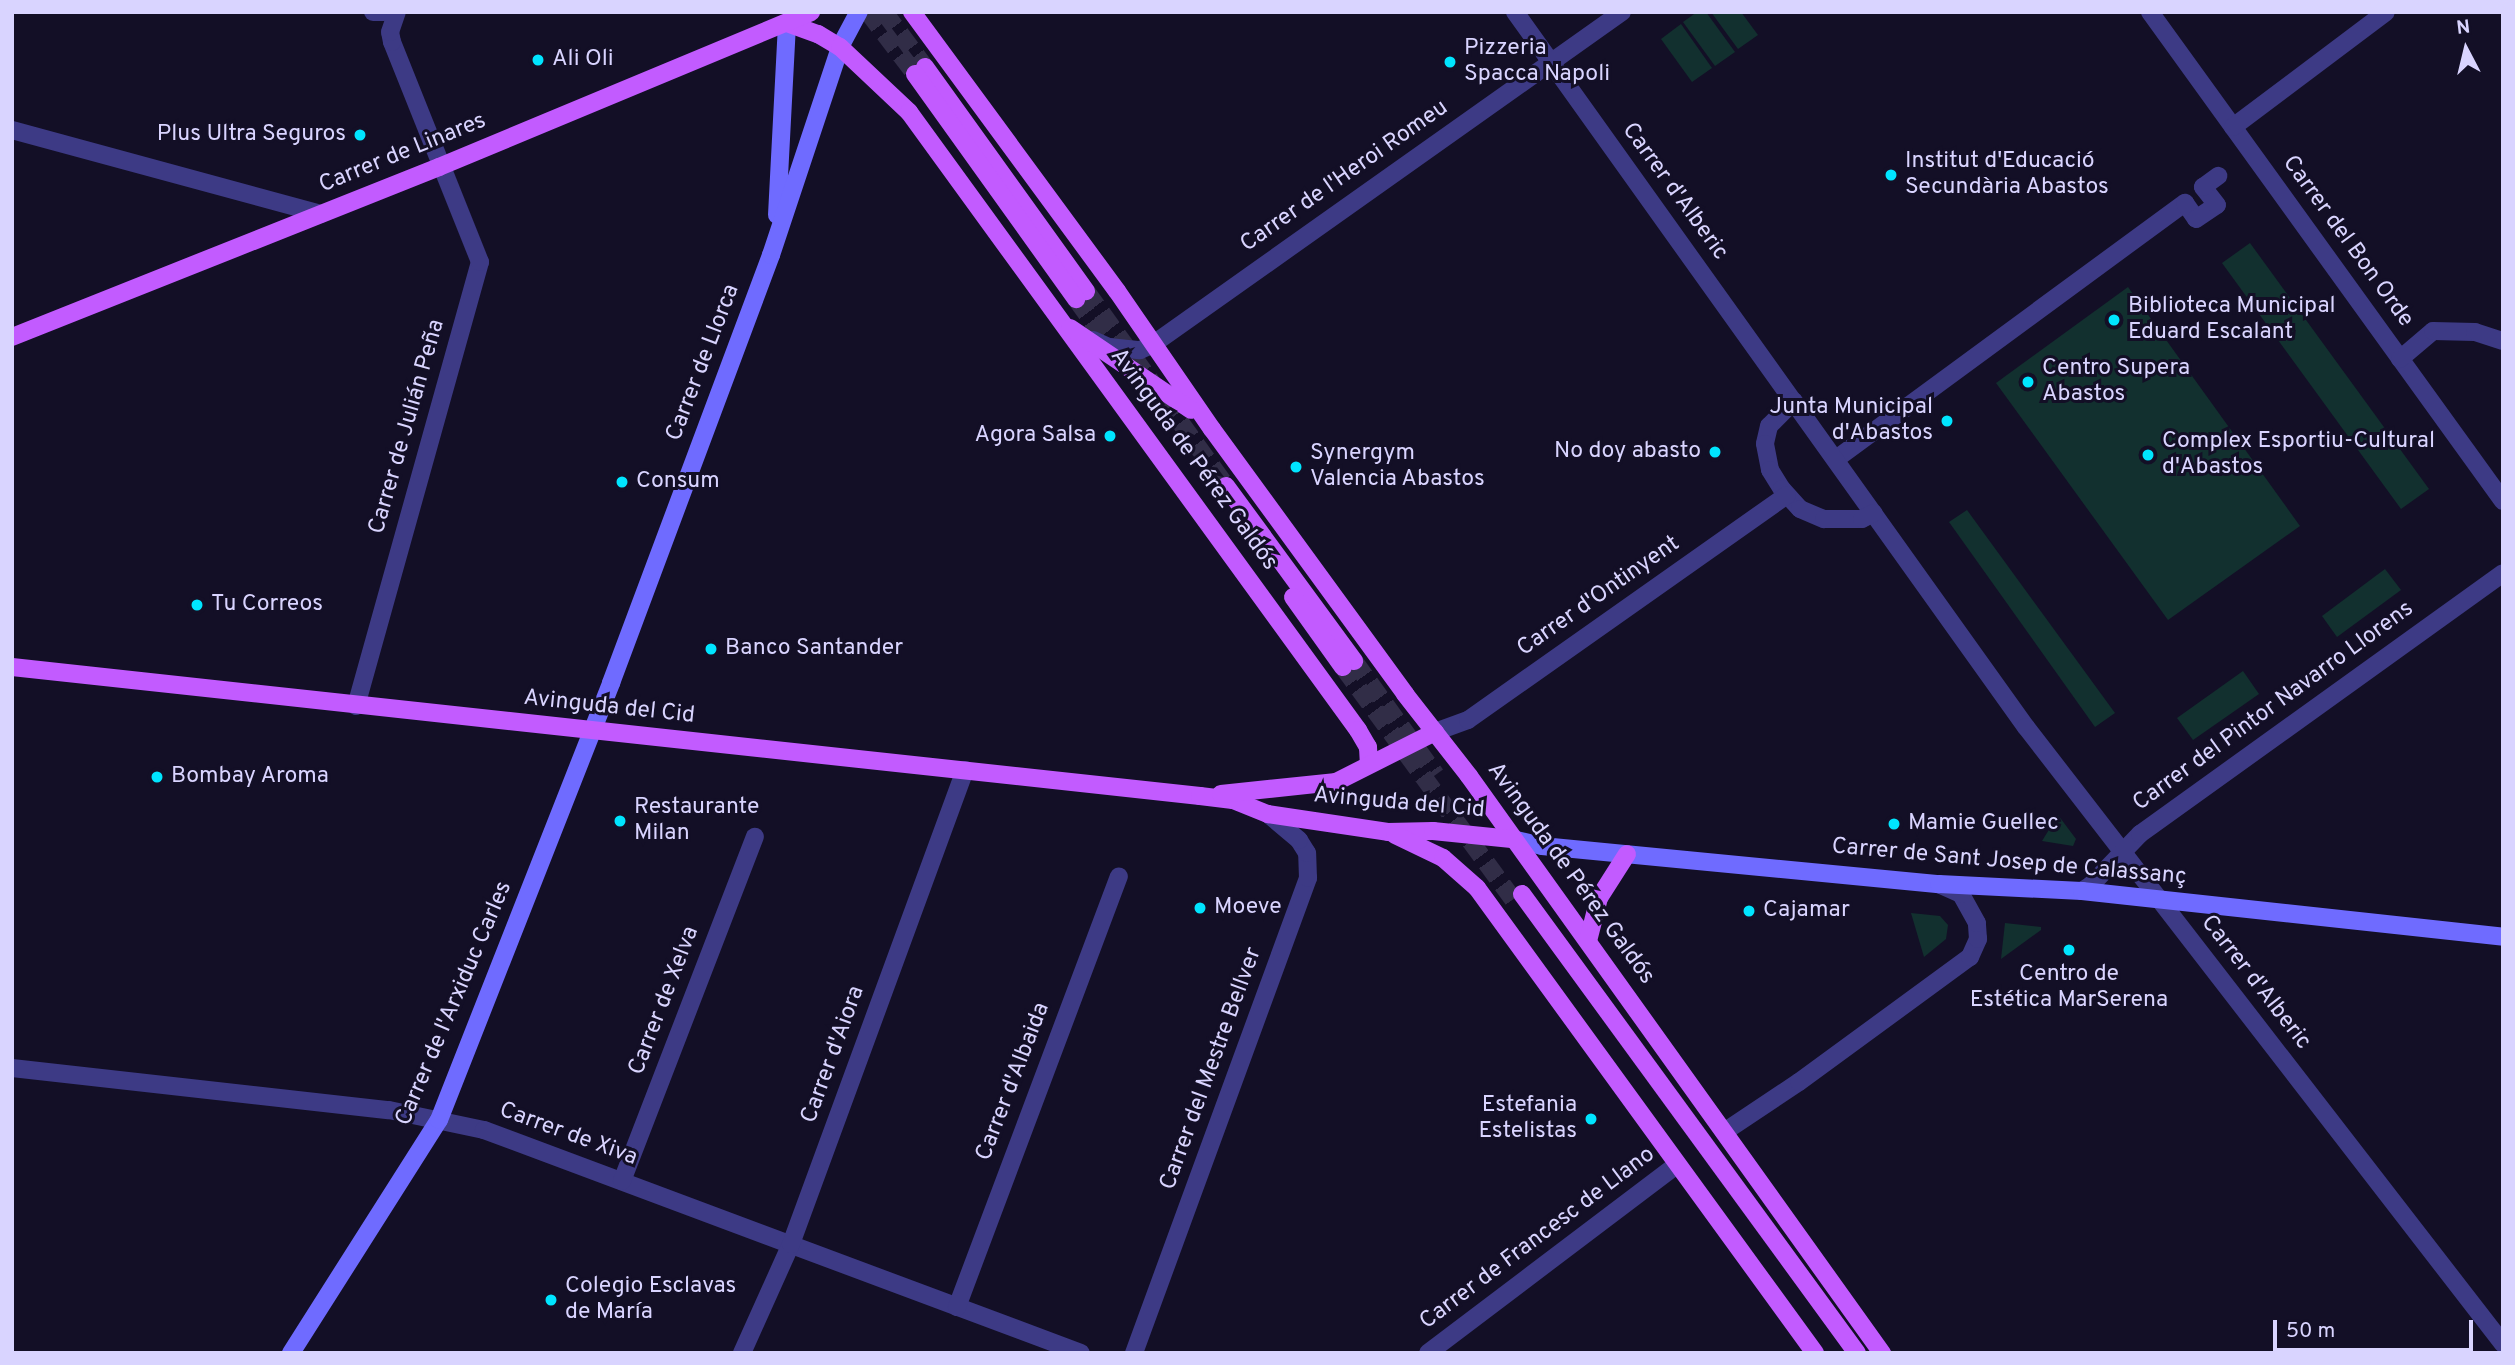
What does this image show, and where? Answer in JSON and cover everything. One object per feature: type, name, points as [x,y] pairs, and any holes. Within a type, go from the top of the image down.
[{"type":"main road","name":"Carrer de Linares","points":[[12,337],[439,167],[786,18],[811,12]]},
{"type":"main road","name":"Carrer de Llorca","points":[[592,730],[771,255],[840,47],[859,12]]},
{"type":"main road","name":"Avinguda de Pérez Galdós","points":[[912,12],[1117,291],[1212,429],[1588,942],[1882,1353]]},
{"type":"main road","name":"Avinguda de Pérez Galdós","points":[[786,18],[840,47],[909,112],[1358,730],[1368,747],[1369,764]]},
{"type":"main road","points":[[771,255],[781,163],[786,18]]},
{"type":"main road","points":[[920,71],[1081,295]]},
{"type":"main road","name":"Avinguda de Pérez Galdós","points":[[1064,325],[1088,337],[1179,400],[1212,429]]},
{"type":"main road","name":"Avinguda de Pérez Galdós","points":[[1222,489],[1348,664]]},
{"type":"main road","name":"Avinguda del Cid","points":[[12,667],[1200,796],[1233,800],[1268,814],[1388,832],[1433,831],[1512,839]]},
{"type":"main road","name":"Carrer de l'Arxiduc Carles","points":[[292,1353],[439,1120],[592,730]]},
{"type":"main road","name":"Avinguda del Cid","points":[[1200,796],[1336,782],[1435,732]]},
{"type":"main road","points":[[1388,832],[1443,858],[1477,888],[1815,1353]]},
{"type":"main road","name":"Carrer de Sant Josep de Calassanç","points":[[1512,839],[1542,846],[1939,884],[2082,891],[2503,937]]},
{"type":"main road","points":[[1588,942],[1598,898],[1626,854]]},
{"type":"main road","points":[[1842,1353],[1518,897],[1857,1353]]},
{"type":"street","points":[[373,12],[384,12]]},
{"type":"street","name":"Carrer de Julián Peña","points":[[356,706],[480,262],[439,167],[392,43],[390,32],[397,12]]},
{"type":"street","name":"Carrer d'Alberic","points":[[1515,12],[2026,727],[2503,1344]]},
{"type":"street","name":"Carrer de l'Heroi Romeu","points":[[1152,345],[1622,12]]},
{"type":"street","name":"Carrer del Bon Orde","points":[[2150,12],[2503,501]]},
{"type":"street","points":[[2233,127],[2386,12]]},
{"type":"street","points":[[12,130],[321,214]]},
{"type":"street","points":[[1836,459],[2185,203],[2196,219],[2217,205],[2211,181]]},
{"type":"street","points":[[2400,359],[2433,331],[2475,332],[2503,341]]},
{"type":"street","points":[[1088,337],[1110,347],[1140,350],[1152,345]]},
{"type":"street","points":[[1794,401],[1769,426],[1765,444],[1770,470],[1787,495],[1800,509],[1824,519],[1862,519],[1874,513]]},
{"type":"street","name":"Carrer d'Ontinyent","points":[[1435,732],[1468,720],[1787,495]]},
{"type":"street","name":"Carrer del Pintor Navarro Llorens","points":[[2082,891],[2098,879],[2140,834],[2503,573]]},
{"type":"street","name":"Carrer d'Aiora","points":[[741,1353],[791,1244],[965,770]]},
{"type":"street","name":"Carrer del Mestre Bellver","points":[[1134,1353],[1308,878],[1307,853],[1299,840],[1268,814]]},
{"type":"street","name":"Carrer de Xelva","points":[[622,1181],[755,837]]},
{"type":"street","name":"Carrer d'Albaida","points":[[957,1307],[1119,876]]},
{"type":"street","points":[[1724,1132],[1799,1082],[1970,957],[1978,939],[1977,923],[1961,894],[1939,884]]},
{"type":"street","name":"Carrer de Xiva","points":[[12,1069],[389,1110],[489,1132],[1081,1353]]},
{"type":"street","name":"Carrer de Francesc de Llano","points":[[1428,1353],[1677,1165]]},
{"type":"green space","points":[[1697,12],[1706,12],[1735,52],[1715,66],[1683,22]]},
{"type":"green space","points":[[1711,12],[1741,12],[1758,35],[1738,49]]},
{"type":"green space","points":[[1681,24],[1712,68],[1692,82],[1661,39]]},
{"type":"green space","points":[[2250,243],[2429,489],[2401,509],[2222,263]]},
{"type":"green space","name":"Complex Esportiu-Cultural d'Abastos","points":[[2128,287],[2300,526],[2168,620],[1996,383]]},
{"type":"green space","points":[[1967,510],[2115,713],[2095,727],[1949,522]]},
{"type":"green space","points":[[2385,569],[2401,590],[2337,637],[2322,616]]},
{"type":"green space","points":[[2243,671],[2259,694],[2193,740],[2177,718]]},
{"type":"green space","points":[[2058,815],[2076,839],[2073,846],[2042,841]]},
{"type":"green space","points":[[1911,913],[1940,916],[1948,925],[1946,939],[1924,957]]},
{"type":"green space","points":[[2005,923],[2041,927],[2041,930],[2001,959]]},
{"type":"tunnel","points":[[868,12],[915,74]]},
{"type":"tunnel","points":[[884,12],[925,67]]},
{"type":"tunnel","points":[[1086,291],[1226,486]]},
{"type":"tunnel","points":[[1076,299],[1115,353]]},
{"type":"tunnel","points":[[1354,661],[1436,775]]},
{"type":"tunnel","points":[[1343,667],[1513,899]]},
{"type":"place","name":"Ali Oli","points":[[538,60]]},
{"type":"place","name":"Pizzeria Spacca Napoli","points":[[1450,62]]},
{"type":"place","name":"Plus Ultra Seguros","points":[[360,135]]},
{"type":"place","name":"Institut d'Educació Secundària Abastos","points":[[1891,175]]},
{"type":"place","name":"Biblioteca Municipal Eduard Escalant","points":[[2114,320]]},
{"type":"place","name":"Centro Supera Abastos","points":[[2028,382]]},
{"type":"place","name":"Junta Municipal d'Abastos","points":[[1947,421]]},
{"type":"place","name":"Agora Salsa","points":[[1110,436]]},
{"type":"place","name":"No doy abasto","points":[[1715,452]]},
{"type":"place","name":"Complex Esportiu-Cultural d'Abastos","points":[[2148,455]]},
{"type":"place","name":"Synergym Valencia Abastos","points":[[1296,467]]},
{"type":"place","name":"Consum","points":[[622,482]]},
{"type":"place","name":"Tu Correos","points":[[197,605]]},
{"type":"place","name":"Banco Santander","points":[[711,649]]},
{"type":"place","name":"Bombay Aroma","points":[[157,777]]},
{"type":"place","name":"Restaurante Milan","points":[[620,821]]},
{"type":"place","name":"Mamie Guellec","points":[[1894,824]]},
{"type":"place","name":"Moeve","points":[[1200,908]]},
{"type":"place","name":"Cajamar","points":[[1749,911]]},
{"type":"place","name":"Centro de Estética MarSerena","points":[[2069,950]]},
{"type":"place","name":"Estefania Estelistas","points":[[1591,1119]]},
{"type":"place","name":"Colegio Esclavas de María","points":[[551,1300]]}]
